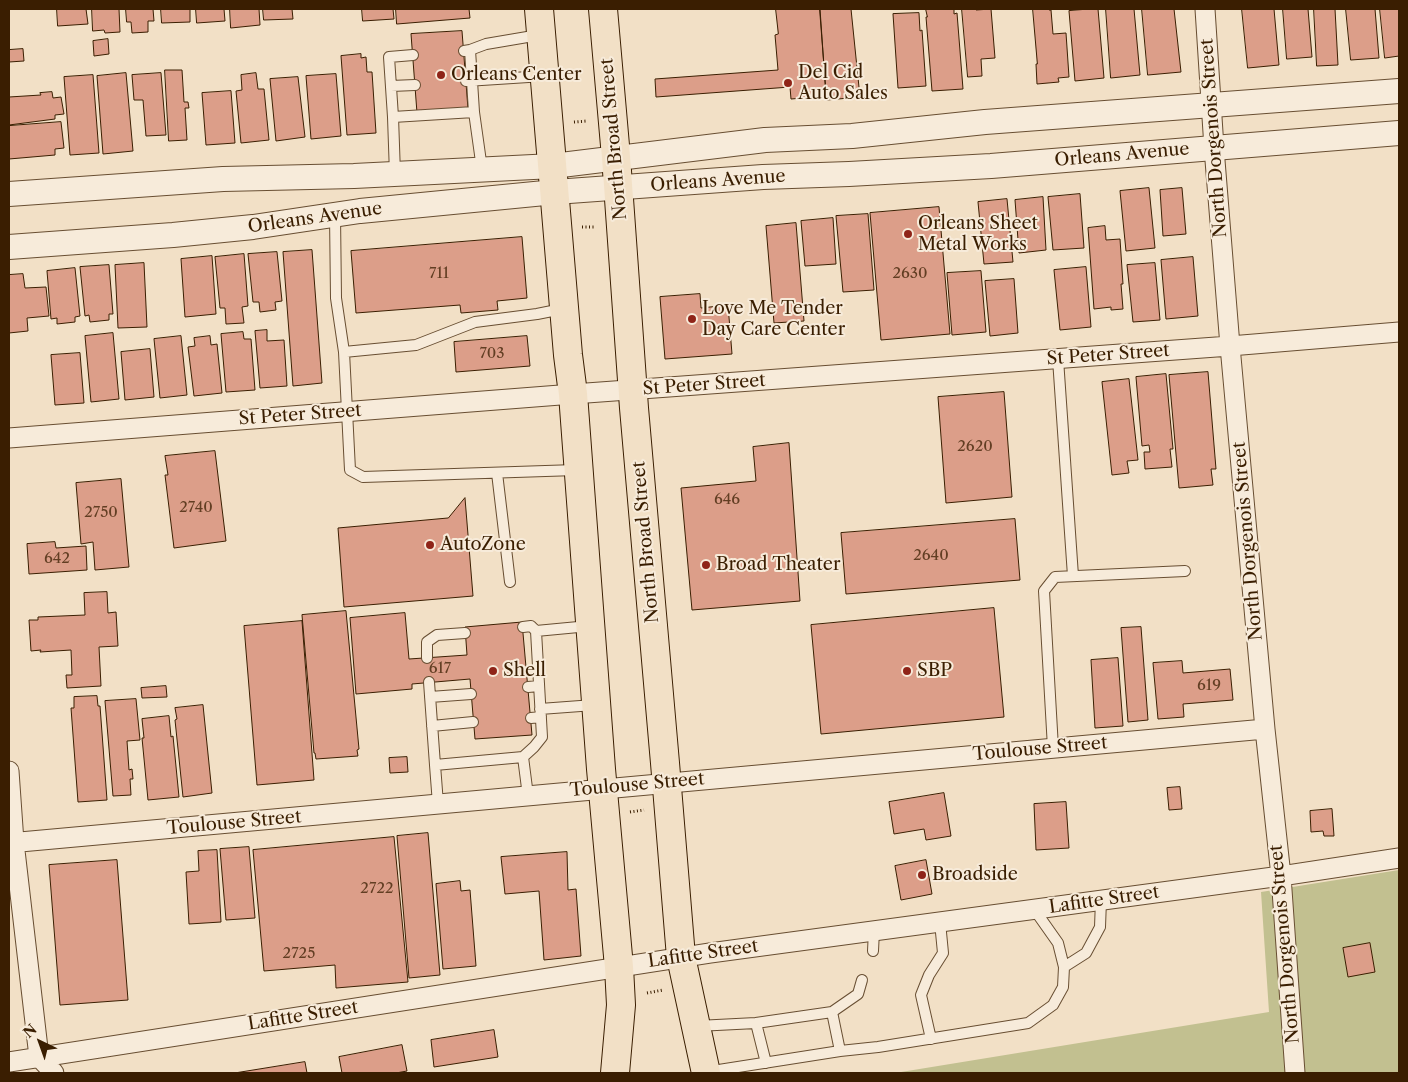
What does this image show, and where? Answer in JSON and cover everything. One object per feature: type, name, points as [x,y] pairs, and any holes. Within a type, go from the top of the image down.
[{"type":"main road","name":"North Broad Street","points":[[603,9],[681,957],[706,1073]]},
{"type":"main road","points":[[540,22],[572,394],[602,789],[619,967],[621,1005],[615,1073]]},
{"type":"street","name":"North Dorgenois Street","points":[[1205,9],[1230,346],[1265,729],[1281,876],[1295,1073]]},
{"type":"street","name":"Orleans Avenue","points":[[9,194],[223,179],[354,176],[553,166],[765,140],[852,136],[986,122],[1399,91]]},
{"type":"street","name":"Orleans Avenue","points":[[9,248],[253,227],[360,211],[555,192],[763,177],[991,166],[1399,133]]},
{"type":"street","name":"St Peter Street","points":[[9,438],[1399,332]]},
{"type":"street","name":"Toulouse Street","points":[[11,843],[1265,729]]},
{"type":"street","points":[[9,771],[11,843],[39,1057],[54,1073]]},
{"type":"street","name":"Lafitte Street","points":[[9,1062],[681,957],[1281,876],[1399,858]]},
{"type":"lane","points":[[482,169],[469,80],[467,51],[540,22]]},
{"type":"lane","points":[[395,174],[389,56],[413,55]]},
{"type":"lane","points":[[469,80],[545,76]]},
{"type":"lane","points":[[391,86],[415,84]]},
{"type":"lane","points":[[393,118],[474,112]]},
{"type":"lane","points":[[335,215],[336,298],[344,352],[350,470],[363,477],[578,470]]},
{"type":"lane","points":[[344,352],[416,345],[475,322],[538,314],[564,308]]},
{"type":"lane","points":[[1058,359],[1073,576]]},
{"type":"lane","points":[[497,472],[510,582]]},
{"type":"lane","points":[[1053,748],[1044,591],[1055,576],[1185,571]]},
{"type":"lane","points":[[435,765],[523,757],[542,737],[533,687],[536,631],[531,626],[523,627]]},
{"type":"lane","points":[[536,631],[590,626]]},
{"type":"lane","points":[[427,658],[427,642],[437,635],[466,633]]},
{"type":"lane","points":[[429,682],[438,804]]},
{"type":"lane","points":[[430,697],[471,694]]},
{"type":"lane","points":[[537,715],[596,705]]},
{"type":"lane","points":[[432,726],[473,722]]},
{"type":"lane","points":[[523,757],[528,796]]},
{"type":"lane","points":[[1064,967],[1086,953],[1100,927],[1101,900]]},
{"type":"lane","points":[[706,1073],[1028,1023],[1053,1005],[1063,987],[1064,967],[1058,943],[1034,909]]},
{"type":"lane","points":[[931,1039],[921,995],[928,975],[943,953],[940,922]]},
{"type":"lane","points":[[873,951],[874,930]]},
{"type":"lane","points":[[696,1026],[756,1023],[832,1012],[858,994],[862,980]]},
{"type":"lane","points":[[832,1012],[840,1051]]},
{"type":"lane","points":[[756,1023],[766,1063]]},
{"type":"path","points":[[622,812],[647,810]]},
{"type":"path","points":[[644,994],[664,990]]},
{"type":"shaded area","points":[[1399,870],[1399,1073],[895,1073],[1269,1012],[1261,892]]},
{"type":"building","points":[[57,9],[86,9],[88,24],[58,26]]},
{"type":"building","points":[[92,9],[119,9],[120,32],[105,33],[104,30],[93,31]]},
{"type":"building","points":[[126,9],[153,9],[154,21],[148,21],[148,32],[132,33],[131,22],[127,22]]},
{"type":"building","points":[[161,9],[190,9],[190,22],[162,23]]},
{"type":"building","points":[[196,9],[224,9],[225,21],[197,23]]},
{"type":"building","points":[[230,9],[259,9],[260,25],[231,28]]},
{"type":"building","points":[[263,9],[292,9],[293,19],[264,20]]},
{"type":"building","points":[[362,9],[393,9],[394,19],[363,21]]},
{"type":"building","points":[[396,9],[469,9],[470,18],[397,24]]},
{"type":"building","points":[[776,9],[820,9],[826,96],[791,99],[790,87],[656,97],[655,79],[778,70],[775,35],[778,34]]},
{"type":"building","points":[[820,9],[851,9],[860,97],[827,100]]},
{"type":"building","points":[[926,9],[954,9],[954,14],[957,13],[963,89],[932,91]]},
{"type":"building","points":[[962,9],[991,9],[995,58],[981,59],[982,76],[968,77]]},
{"type":"building","points":[[1033,9],[1051,10],[1053,34],[1066,33],[1069,77],[1058,78],[1059,82],[1037,84]]},
{"type":"building","points":[[1098,9],[1104,78],[1075,81],[1069,11]]},
{"type":"building","points":[[1106,9],[1134,9],[1140,75],[1111,78]]},
{"type":"building","points":[[1142,9],[1174,9],[1181,72],[1148,75]]},
{"type":"building","points":[[1242,9],[1274,9],[1279,65],[1248,68]]},
{"type":"building","points":[[1283,9],[1308,9],[1312,57],[1287,59]]},
{"type":"building","points":[[1314,9],[1335,9],[1338,65],[1317,66]]},
{"type":"building","points":[[1346,9],[1375,9],[1379,58],[1351,60]]},
{"type":"building","points":[[1380,9],[1399,9],[1399,56],[1385,58]]},
{"type":"building","points":[[919,13],[926,86],[898,88],[893,14]]},
{"type":"building","points":[[462,31],[468,109],[417,113],[411,34]]},
{"type":"building","points":[[108,39],[109,54],[94,56],[93,41]]},
{"type":"building","points":[[23,49],[24,61],[9,62],[9,50]]},
{"type":"building","points":[[361,54],[361,58],[366,57],[367,72],[372,72],[376,133],[347,135],[341,56]]},
{"type":"building","points":[[165,70],[182,70],[184,102],[188,102],[189,108],[185,108],[187,140],[169,141]]},
{"type":"building","points":[[126,73],[133,151],[103,154],[97,76]]},
{"type":"building","points":[[161,73],[166,135],[146,136],[143,100],[134,100],[132,75]]},
{"type":"building","points":[[256,73],[258,89],[264,89],[269,140],[241,143],[236,91],[242,90],[241,75]]},
{"type":"building","points":[[336,74],[341,136],[311,139],[306,76]]},
{"type":"building","points":[[93,75],[99,153],[70,155],[64,77]]},
{"type":"building","points":[[298,77],[305,137],[276,141],[270,79]]},
{"type":"building","points":[[231,91],[235,143],[206,145],[202,93]]},
{"type":"building","points":[[52,92],[53,98],[61,97],[64,114],[55,115],[55,119],[9,125],[9,97],[41,95],[40,93]]},
{"type":"building","points":[[61,122],[64,148],[55,149],[55,155],[9,159],[9,126]]},
{"type":"building","points":[[1149,188],[1155,248],[1126,251],[1120,191]]},
{"type":"building","points":[[1182,188],[1186,234],[1163,236],[1160,190]]},
{"type":"building","points":[[1080,194],[1084,248],[1053,250],[1048,197]]},
{"type":"building","points":[[1043,197],[1046,250],[1019,253],[1015,200]]},
{"type":"building","points":[[1007,199],[1013,262],[984,264],[978,202]]},
{"type":"building","points":[[939,207],[950,334],[881,340],[870,213]]},
{"type":"building","points":[[868,214],[874,290],[843,292],[836,216]]},
{"type":"building","points":[[833,218],[836,264],[805,266],[801,221]]},
{"type":"building","points":[[796,223],[804,321],[774,323],[766,226]]},
{"type":"building","points":[[1105,226],[1106,240],[1120,239],[1123,309],[1111,310],[1111,307],[1094,309],[1088,228]]},
{"type":"building","points":[[522,237],[527,298],[497,301],[498,310],[461,313],[460,305],[356,313],[351,251]]},
{"type":"building","points":[[312,250],[322,383],[293,386],[283,252]]},
{"type":"building","points":[[277,252],[282,301],[275,302],[276,310],[260,312],[259,302],[253,302],[248,254]]},
{"type":"building","points":[[244,254],[248,306],[242,307],[244,323],[226,324],[225,308],[220,308],[215,257]]},
{"type":"building","points":[[212,256],[216,314],[185,317],[181,259]]},
{"type":"building","points":[[1193,257],[1198,316],[1166,319],[1161,260]]},
{"type":"building","points":[[144,263],[147,327],[118,328],[115,265]]},
{"type":"building","points":[[1155,263],[1160,320],[1133,322],[1127,265]]},
{"type":"building","points":[[109,265],[113,314],[109,314],[109,320],[90,322],[89,315],[85,316],[80,267]]},
{"type":"building","points":[[1086,267],[1091,327],[1060,330],[1054,270]]},
{"type":"building","points":[[75,268],[80,316],[75,317],[75,322],[57,324],[57,318],[51,319],[47,271]]},
{"type":"building","points":[[981,271],[986,332],[952,335],[947,273]]},
{"type":"building","points":[[23,274],[25,288],[46,287],[49,316],[27,318],[28,331],[9,333],[9,275]]},
{"type":"building","points":[[1014,279],[1018,333],[990,336],[985,281]]},
{"type":"building","points":[[700,294],[701,308],[728,305],[732,354],[665,359],[660,297]]},
{"type":"building","points":[[267,330],[267,341],[284,340],[287,386],[260,388],[255,331]]},
{"type":"building","points":[[243,332],[244,339],[251,339],[255,390],[226,392],[221,334]]},
{"type":"building","points":[[113,333],[119,399],[91,402],[85,336]]},
{"type":"building","points":[[181,336],[187,395],[160,398],[154,339]]},
{"type":"building","points":[[210,336],[211,345],[217,344],[222,393],[194,396],[188,347],[195,346],[194,338]]},
{"type":"building","points":[[527,336],[530,366],[456,372],[454,342]]},
{"type":"building","points":[[150,349],[154,397],[125,400],[121,352]]},
{"type":"building","points":[[80,353],[84,403],[55,405],[51,355]]},
{"type":"building","points":[[1208,372],[1216,469],[1211,469],[1213,485],[1179,488],[1169,375]]},
{"type":"building","points":[[1166,374],[1173,449],[1170,449],[1172,467],[1145,469],[1144,452],[1150,452],[1149,445],[1142,446],[1136,377]]},
{"type":"building","points":[[1129,379],[1138,460],[1127,461],[1129,473],[1112,475],[1102,382]]},
{"type":"building","points":[[1004,392],[1012,497],[946,503],[938,397]]},
{"type":"building","points":[[789,443],[800,601],[692,610],[681,488],[756,481],[753,447]]},
{"type":"building","points":[[215,451],[226,541],[174,548],[165,475],[168,475],[165,456]]},
{"type":"building","points":[[121,479],[129,567],[95,570],[93,542],[81,544],[76,483]]},
{"type":"building","points":[[465,498],[473,596],[344,607],[338,528],[448,518]]},
{"type":"building","points":[[1015,519],[1020,580],[846,594],[841,533]]},
{"type":"building","points":[[55,542],[56,548],[86,546],[87,570],[29,574],[27,544]]},
{"type":"building","points":[[107,592],[108,613],[116,612],[118,646],[99,647],[101,686],[67,688],[66,675],[72,675],[71,650],[31,651],[29,620],[38,620],[38,617],[85,615],[84,593]]},
{"type":"building","name":"SBP","points":[[994,608],[1004,717],[821,734],[811,625]]},
{"type":"building","points":[[346,611],[359,749],[357,750],[358,756],[316,759],[302,615]]},
{"type":"building","points":[[405,613],[409,659],[467,655],[465,627],[522,622],[532,735],[475,739],[470,679],[412,684],[412,689],[356,694],[350,618]]},
{"type":"building","points":[[302,621],[314,780],[257,785],[244,626]]},
{"type":"building","points":[[1141,627],[1148,720],[1128,722],[1121,628]]},
{"type":"building","points":[[1118,658],[1123,726],[1095,728],[1091,660]]},
{"type":"building","points":[[1182,661],[1183,673],[1230,669],[1233,700],[1183,704],[1184,717],[1158,719],[1153,663]]},
{"type":"building","points":[[166,686],[167,697],[142,698],[141,688]]},
{"type":"building","points":[[97,696],[98,706],[100,706],[107,800],[78,802],[71,708],[74,708],[74,697]]},
{"type":"building","points":[[136,699],[140,740],[127,741],[129,770],[132,769],[133,779],[130,779],[131,795],[113,796],[105,701]]},
{"type":"building","points":[[203,705],[212,793],[183,797],[175,708]]},
{"type":"building","points":[[169,716],[171,737],[173,736],[179,797],[148,800],[142,719]]},
{"type":"building","points":[[407,757],[408,772],[390,773],[389,758]]},
{"type":"building","points":[[1180,787],[1182,809],[1169,810],[1167,788]]},
{"type":"building","points":[[944,793],[951,836],[926,840],[924,829],[894,834],[889,802]]},
{"type":"building","points":[[1066,802],[1069,848],[1036,850],[1034,804]]},
{"type":"building","points":[[1332,809],[1334,836],[1324,836],[1323,831],[1311,832],[1310,811]]},
{"type":"building","points":[[428,833],[440,975],[409,978],[397,836]]},
{"type":"building","points":[[394,837],[408,982],[336,988],[335,965],[264,971],[253,850]]},
{"type":"building","points":[[249,847],[255,918],[226,920],[220,849]]},
{"type":"building","points":[[217,850],[221,922],[189,924],[186,872],[199,871],[198,851]]},
{"type":"building","points":[[567,852],[568,890],[576,889],[581,956],[544,960],[539,891],[505,894],[501,857]]},
{"type":"building","points":[[117,860],[128,1000],[60,1005],[49,865]]},
{"type":"building","points":[[926,860],[932,894],[901,900],[895,866]]},
{"type":"building","points":[[460,881],[461,891],[470,890],[476,966],[443,969],[436,884]]},
{"type":"building","points":[[1370,943],[1375,972],[1348,977],[1343,948]]},
{"type":"building","points":[[494,1030],[498,1057],[434,1067],[431,1040]]},
{"type":"building","points":[[402,1045],[407,1071],[396,1073],[342,1073],[339,1057]]},
{"type":"building","points":[[305,1062],[307,1073],[235,1073]]},
{"type":"place","name":"Orleans Center","points":[[441,75]]},
{"type":"place","name":"Del Cid Auto Sales","points":[[788,83]]},
{"type":"place","name":"Orleans Sheet Metal Works","points":[[908,234]]},
{"type":"place","name":"Love Me Tender Day Care Center","points":[[692,319]]},
{"type":"place","name":"AutoZone","points":[[430,545]]},
{"type":"place","name":"Broad Theater","points":[[706,565]]},
{"type":"place","name":"Shell","points":[[493,671]]},
{"type":"place","name":"SBP","points":[[907,671]]},
{"type":"place","name":"Broadside","points":[[922,875]]}]
